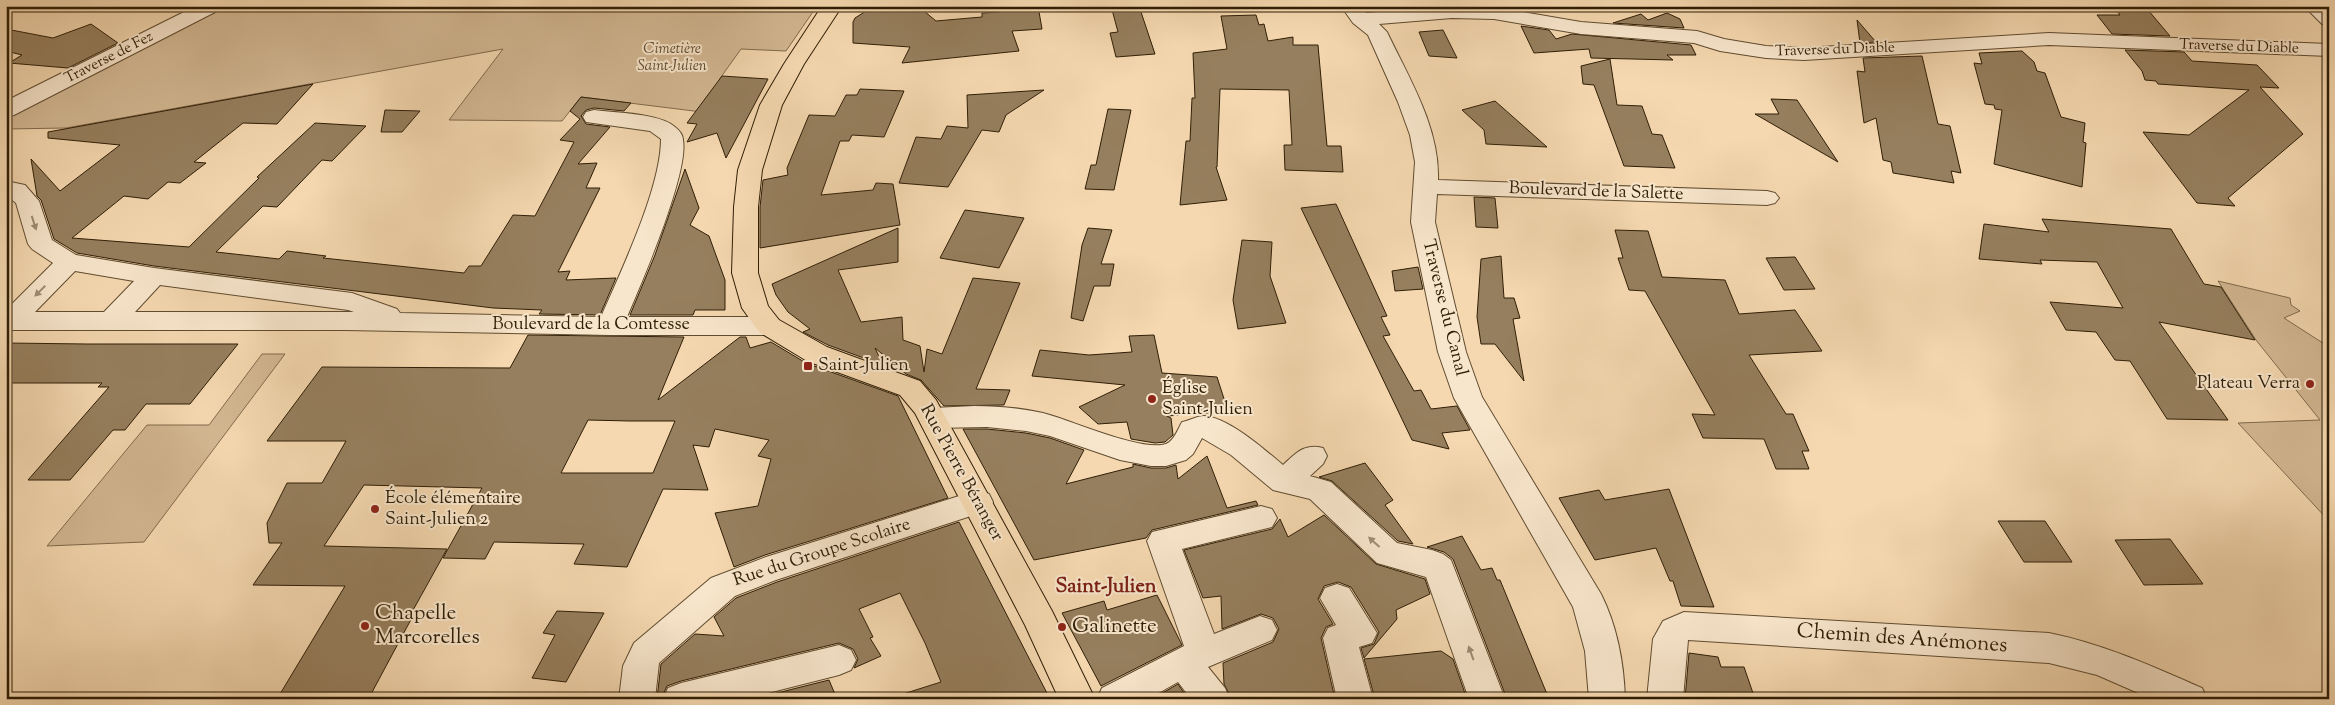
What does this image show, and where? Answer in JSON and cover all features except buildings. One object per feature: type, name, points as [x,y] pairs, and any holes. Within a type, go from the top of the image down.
[{"type":"main road","points":[[769,326],[755,308],[745,273],[746,206],[750,170],[772,105],[794,64],[832,6]]},
{"type":"main road","name":"Rue Pierre Béranger","points":[[769,326],[817,354],[910,388],[933,418],[1040,621],[1077,699]]},
{"type":"street","name":"Traverse de Fez","points":[[6,110],[212,6]]},
{"type":"street","points":[[2314,6],[2329,20]]},
{"type":"street","name":"Traverse du Diable","points":[[1355,13],[1494,13],[1581,28],[1697,37],[1720,44],[1766,52],[1785,53],[2049,39],[2329,50]]},
{"type":"street","name":"Traverse du Canal","points":[[1355,13],[1377,32],[1409,102],[1421,135],[1427,162],[1423,222],[1452,352],[1461,380],[1468,398],[1589,604],[1605,658],[1608,699]]},
{"type":"street","points":[[594,117],[655,125],[665,129],[672,139],[673,155],[666,179],[610,326]]},
{"type":"street","name":"Boulevard de la Salette","points":[[1426,187],[1767,198]]},
{"type":"street","points":[[6,188],[17,190],[27,201],[41,244],[69,262]]},
{"type":"street","name":"Boulevard de la Comtesse","points":[[9,321],[69,262],[154,276],[352,302],[413,323]]},
{"type":"street","points":[[112,320],[154,276]]},
{"type":"street","name":"Boulevard de la Comtesse","points":[[9,321],[112,320],[769,326]]},
{"type":"street","points":[[933,418],[980,414],[1042,423],[1138,455],[1167,455],[1179,451],[1187,444],[1192,430],[1204,427],[1240,447],[1284,482],[1320,490],[1388,554],[1432,563],[1440,569],[1487,699]]},
{"type":"street","points":[[1284,482],[1312,456]]},
{"type":"street","name":"Rue du Groupe Scolaire","points":[[637,699],[640,666],[646,653],[723,587],[766,570],[978,502]]},
{"type":"street","points":[[1212,699],[1193,658],[1163,541],[1261,518]]},
{"type":"street","points":[[1337,598],[1360,633],[1340,638],[1355,699]]},
{"type":"street","name":"Chemin des Anémones","points":[[1665,699],[1670,639],[1675,631],[1684,626],[2075,652],[2113,664],[2189,699]]},
{"type":"street","points":[[1115,699],[1193,658],[1260,630]]},
{"type":"street","points":[[681,699],[839,660]]},
{"type":"green space","name":"Cimetière Saint-Julien","points":[[223,6],[817,6],[786,51],[741,49],[721,77],[702,112],[581,97],[562,121],[449,120],[503,49],[66,128],[6,129],[6,117]]},
{"type":"green space","name":"Plateau Verra","points":[[2218,281],[2290,298],[2291,305],[2300,311],[2284,318],[2329,347],[2329,521],[2238,423],[2320,420],[2256,340]]},
{"type":"green space","points":[[262,354],[285,354],[144,542],[47,546],[147,425],[209,425]]},
{"type":"place","name":"Saint-Julien","points":[[808,366]]},
{"type":"place","name":"Plateau Verra","points":[[2310,384]]},
{"type":"place","name":"Église Saint-Julien","points":[[1152,399]]},
{"type":"place","name":"École élémentaire Saint-Julien 2","points":[[375,509]]},
{"type":"place","name":"Chapelle Marcorelles","points":[[365,626]]},
{"type":"place","name":"Galinette","points":[[1062,627]]},
{"type":"district","name":"Saint-Julien","points":[[1106,587]]}]
